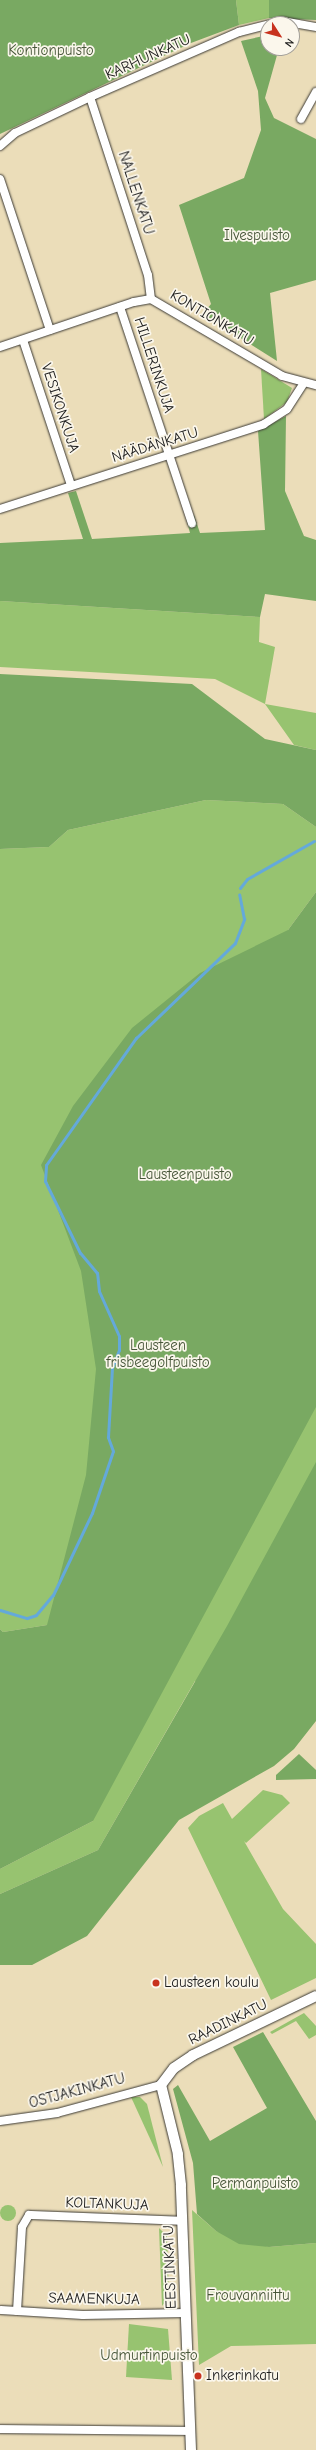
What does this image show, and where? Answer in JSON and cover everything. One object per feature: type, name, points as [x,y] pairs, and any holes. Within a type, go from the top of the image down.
[{"type":"street","name":"KARHUNKATU","points":[[0,146],[15,133],[90,97],[257,26],[282,21],[316,27]]},
{"type":"street","points":[[301,119],[316,92]]},
{"type":"street","name":"NALLENKATU","points":[[90,97],[148,275],[151,299]]},
{"type":"street","points":[[0,178],[50,330]]},
{"type":"street","name":"KONTIONKATU","points":[[0,347],[120,307],[151,299],[282,376],[303,384],[316,385]]},
{"type":"street","name":"HILLERINKUJA","points":[[120,307],[192,523]]},
{"type":"street","name":"VESIKONKUJA","points":[[23,340],[71,485]]},
{"type":"street","name":"NÄÄDÄNKATU","points":[[0,509],[272,421],[287,409],[303,384]]},
{"type":"street","name":"RAADINKATU","points":[[161,2085],[174,2068],[193,2055],[316,1996]]},
{"type":"street","name":"OSTJAKINKATU","points":[[0,2121],[56,2113],[161,2085]]},
{"type":"street","name":"EESTINKATU","points":[[161,2085],[178,2154],[183,2221],[191,2450]]},
{"type":"street","name":"KOLTANKUJA","points":[[17,2311],[22,2227],[29,2215],[183,2221]]},
{"type":"street","name":"SAAMENKUJA","points":[[1,2310],[83,2315],[186,2314]]},
{"type":"street","points":[[0,2429],[190,2430]]},
{"type":"green space","name":"Kontionpuisto","points":[[0,0],[236,0],[239,25],[191,43],[0,134]]},
{"type":"green space","points":[[236,0],[269,0],[269,16],[260,16],[260,20],[239,25]]},
{"type":"green space","points":[[269,0],[316,0],[316,20],[300,19],[300,16],[269,16]]},
{"type":"green space","name":"Ilvespuisto","points":[[260,37],[260,56],[277,56],[265,98],[274,118],[316,139],[316,280],[270,293],[277,361],[203,314],[211,304],[179,205],[244,178],[261,130],[258,91],[241,41]]},
{"type":"green space","points":[[261,369],[292,388],[287,402],[264,419]]},
{"type":"green space","points":[[286,416],[285,491],[304,536],[316,540],[316,601],[265,594],[260,617],[0,601],[0,543],[83,539],[68,493],[76,491],[92,539],[190,533],[186,518],[194,515],[200,533],[265,530],[258,431]]},
{"type":"green space","points":[[0,601],[260,617],[259,642],[275,647],[265,704],[215,679],[0,667]]},
{"type":"green space","points":[[0,674],[192,684],[265,739],[316,750],[316,827],[283,804],[206,800],[68,830],[49,847],[0,849]]},
{"type":"green space","points":[[265,704],[316,713],[316,750],[294,745]]},
{"type":"green space","name":"Lausteen frisbeegolfpuisto","points":[[206,800],[283,804],[316,827],[316,892],[288,930],[316,1174],[316,1533],[235,1696],[195,1681],[98,1850],[0,1894],[0,1869],[93,1821],[47,1625],[3,1632],[0,1629],[0,849],[49,847],[68,830]]},
{"type":"green space","name":"Lausteenpuisto","points":[[316,892],[316,1407],[93,1821],[0,1869],[0,1629],[3,1632],[47,1625],[86,1475],[96,1369],[81,1271],[41,1165],[73,1106],[132,1028],[200,973],[288,930]]},
{"type":"green space","points":[[316,1462],[316,1721],[294,1749],[274,1766],[179,1820],[87,1936],[32,1965],[0,1965],[0,1894],[98,1850],[227,1626]]},
{"type":"green space","points":[[299,1754],[316,1770],[316,1779],[276,1780],[276,1775]]},
{"type":"green space","points":[[263,1790],[282,1795],[290,1803],[246,1843],[244,1841],[283,1909],[316,1944],[316,1978],[271,2000],[188,1828],[199,1816],[223,1803],[232,1819]]},
{"type":"green space","points":[[304,2013],[316,2026],[316,2035],[309,2039],[296,2021],[272,2034],[270,2032]]},
{"type":"green space","name":"Permanpuisto","points":[[263,2032],[316,2121],[316,2243],[269,2247],[239,2244],[216,2231],[197,2214],[193,2163],[173,2089],[178,2085],[210,2141],[267,2108],[233,2047]]},
{"type":"green space","points":[[131,2097],[140,2097],[147,2104],[163,2167]]},
{"type":"green space","points":[[5,2205],[11,2205],[16,2210],[14,2219],[11,2221],[5,2221],[0,2216],[0,2210]]},
{"type":"green space","name":"Frouvanniittu","points":[[192,2210],[216,2231],[269,2247],[316,2243],[316,2344],[231,2346],[199,2365]]},
{"type":"green space","name":"Udmurtinpuisto","points":[[159,2228],[167,2236],[169,2297],[162,2306]]},
{"type":"green space","name":"Udmurtinpuisto","points":[[129,2324],[168,2329],[172,2380],[126,2377]]},
{"type":"waterway","points":[[240,888],[247,879],[314,841]]},
{"type":"waterway","points":[[0,1610],[27,1618],[36,1615],[53,1595],[92,1513],[113,1451],[108,1437],[112,1368],[119,1350],[119,1336],[99,1291],[97,1273],[80,1253],[45,1181],[46,1165],[136,1038],[235,943],[244,919],[239,894]]},
{"type":"place","name":"Lausteen koulu","points":[[156,1983]]},
{"type":"place","name":"Inkerinkatu","points":[[198,2376]]}]
